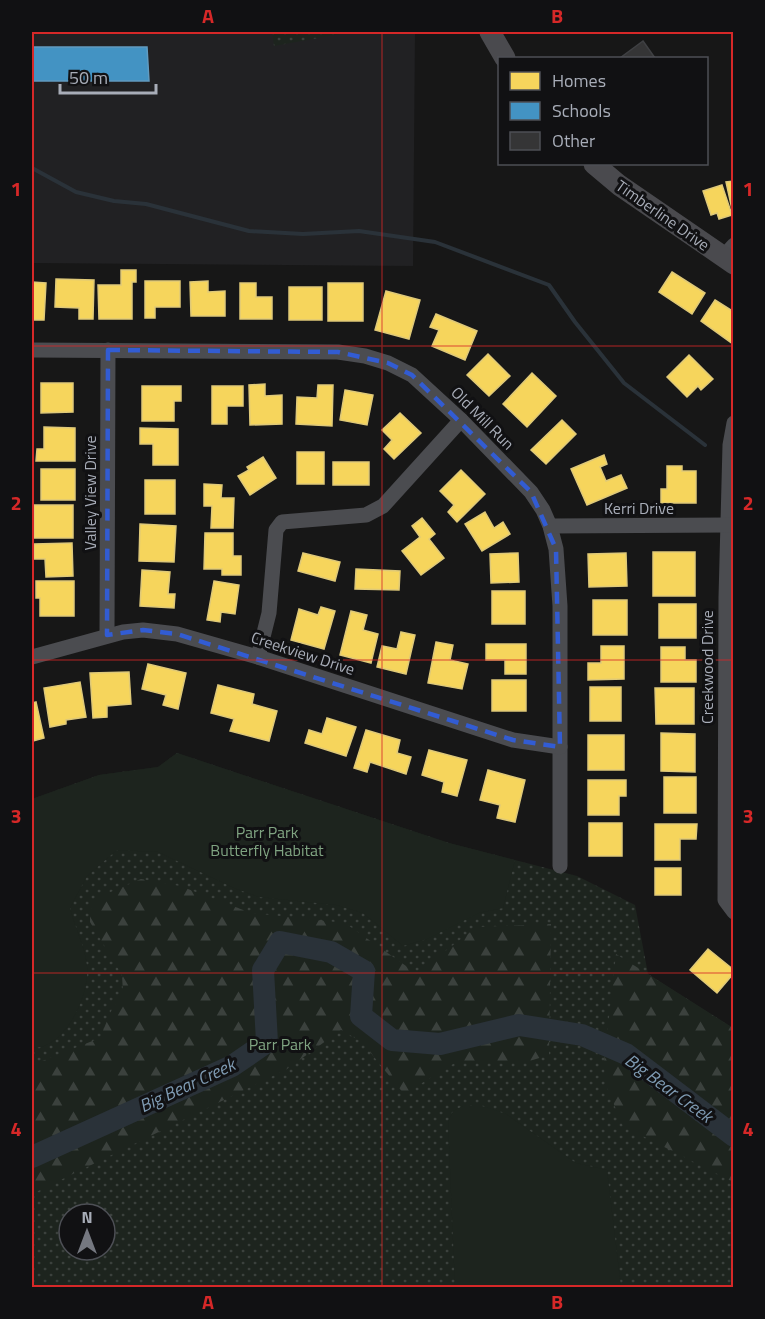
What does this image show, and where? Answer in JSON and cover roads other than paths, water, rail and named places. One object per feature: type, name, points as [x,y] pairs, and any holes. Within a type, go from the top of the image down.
[{"type":"street","points":[[490,32],[504,57]]},
{"type":"street","name":"Timberline Drive","points":[[595,165],[619,184],[730,256]]},
{"type":"street","name":"Old Mill Run","points":[[32,350],[338,352],[365,356],[388,363],[412,375],[461,420],[531,492],[550,526],[556,549],[560,606],[560,866]]},
{"type":"street","name":"Valley View Drive","points":[[107,635],[108,350]]},
{"type":"street","points":[[258,657],[269,613],[276,530],[282,522],[366,515],[383,506],[461,420]]},
{"type":"street","name":"Creekwood Drive","points":[[732,911],[725,900],[729,679],[728,525],[730,445],[734,423]]},
{"type":"street","name":"Kerri Drive","points":[[550,526],[728,525]]},
{"type":"street","name":"Creekview Drive","points":[[32,657],[107,635],[144,630],[177,634],[258,657],[513,740],[560,747]]},
{"type":"waterway","points":[[32,168],[76,192],[114,201],[146,204],[249,231],[303,234],[359,231],[435,242],[549,285],[575,322],[624,383],[705,445]]},
{"type":"waterway","name":"Big Bear Creek","points":[[32,1157],[232,1066],[267,1042],[263,970],[280,942],[331,952],[364,971],[361,1016],[392,1040],[440,1044],[519,1025],[582,1035],[626,1054],[734,1136]]},
{"type":"park label","name":"Parr Park Butterfly Habitat","points":[[267,841]]},
{"type":"park label","name":"Parr Park","points":[[280,1044]]}]
